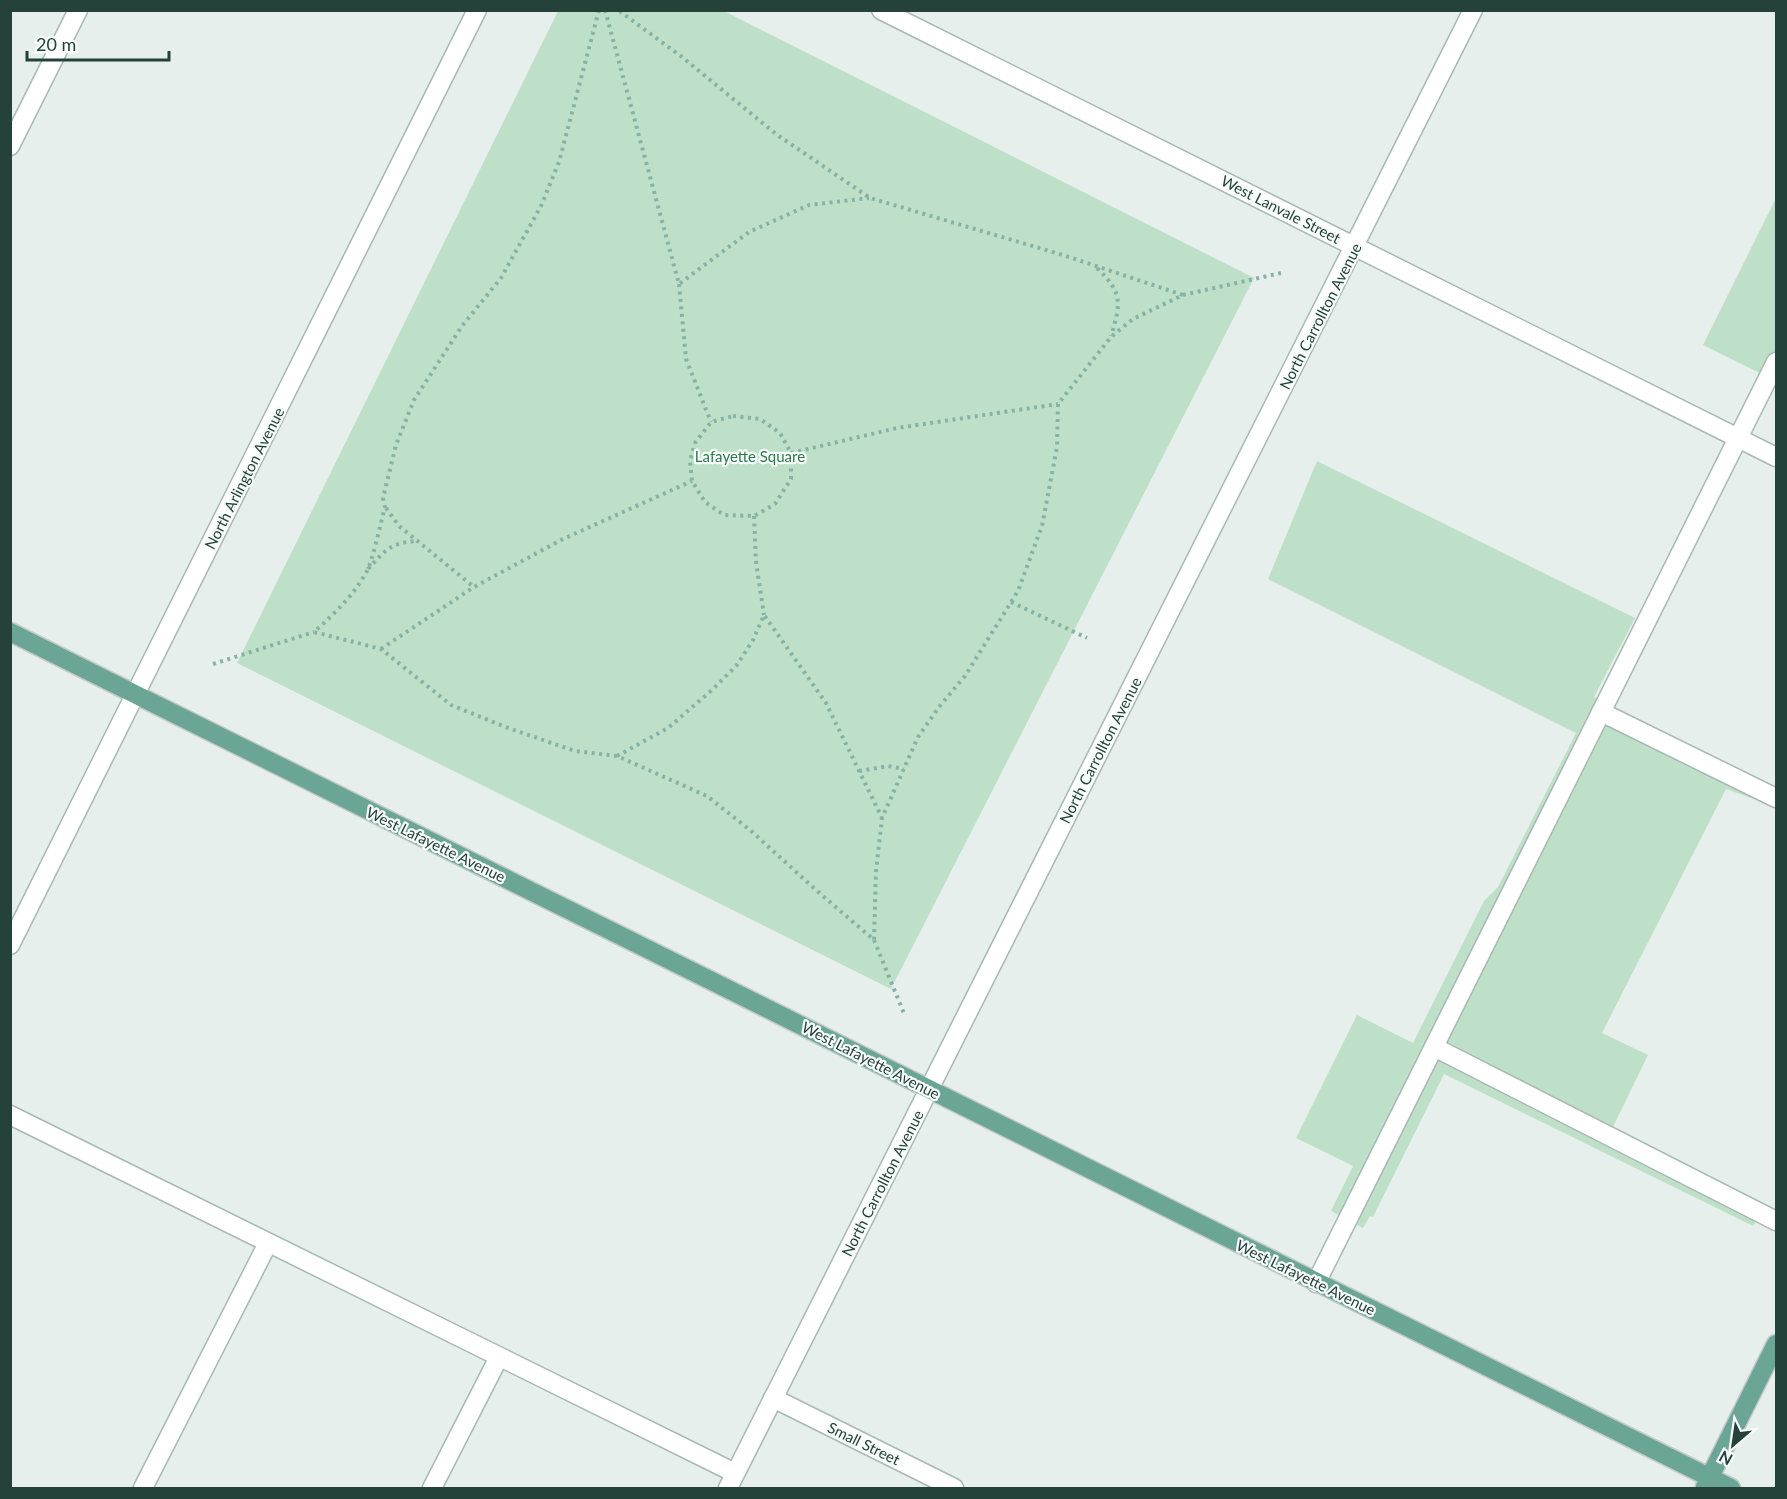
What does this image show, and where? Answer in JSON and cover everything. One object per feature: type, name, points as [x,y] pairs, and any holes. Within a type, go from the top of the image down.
[{"type":"main road","name":"West Lafayette Avenue","points":[[10,633],[1316,1282],[1707,1483],[1731,1488]]},
{"type":"main road","points":[[1707,1483],[1776,1344]]},
{"type":"street","points":[[10,146],[78,10]]},
{"type":"street","name":"North Arlington Avenue","points":[[10,945],[477,10]]},
{"type":"street","name":"West Lanvale Street","points":[[881,10],[1776,457]]},
{"type":"street","name":"North Carrollton Avenue","points":[[732,1481],[1473,10]]},
{"type":"street","points":[[1316,1282],[1776,362]]},
{"type":"street","points":[[1601,712],[1776,798]]},
{"type":"street","points":[[1434,1047],[1776,1221]]},
{"type":"street","points":[[10,1115],[499,1357],[732,1481]]},
{"type":"street","points":[[143,1488],[268,1243]]},
{"type":"street","points":[[432,1488],[499,1357]]},
{"type":"street","name":"Small Street","points":[[773,1398],[954,1488]]},
{"type":"path","points":[[474,587],[399,526],[385,507],[383,498],[396,445],[414,400],[462,326],[501,278],[541,206],[559,162],[599,10]]},
{"type":"path","points":[[605,10],[679,284],[686,359],[711,422]]},
{"type":"path","points":[[618,10],[682,57],[776,134],[870,198],[1183,295]]},
{"type":"path","points":[[679,284],[749,232],[808,205],[870,198]]},
{"type":"path","points":[[1095,266],[1111,281],[1118,294],[1117,314],[1110,337]]},
{"type":"path","points":[[905,1016],[874,940],[876,871],[882,818],[918,737],[964,676],[1018,591],[1042,526],[1057,447],[1058,404],[1110,337],[1133,319],[1183,295],[1281,273]]},
{"type":"path","points":[[790,453],[897,428],[1058,404]]},
{"type":"path","points":[[733,416],[760,419],[780,433],[790,453],[791,479],[776,504],[754,516],[724,515],[705,502],[692,481],[690,461],[695,443],[711,422],[733,416]]},
{"type":"path","points":[[381,649],[474,587],[563,539],[692,481]]},
{"type":"path","points":[[368,570],[385,507]]},
{"type":"path","points":[[754,516],[756,562],[764,615],[826,703],[882,818]]},
{"type":"path","points":[[213,664],[314,632],[350,597],[368,570],[388,547],[402,542],[417,541]]},
{"type":"path","points":[[1011,602],[1087,638]]},
{"type":"path","points":[[617,756],[668,729],[712,690],[737,664],[753,640],[764,615]]},
{"type":"path","points":[[314,632],[381,649],[452,705],[508,728],[575,751],[617,756],[707,796],[750,830],[874,940]]},
{"type":"path","points":[[859,771],[888,766],[904,769]]},
{"type":"green space","name":"Lafayette Square","points":[[558,11],[724,11],[1254,278],[891,989],[237,663]]},
{"type":"green space","points":[[1776,198],[1776,381],[1703,345]]},
{"type":"green space","points":[[1317,461],[1635,618],[1594,697],[1776,788],[1776,807],[1726,789],[1602,1033],[1648,1055],[1610,1133],[1764,1210],[1753,1226],[1444,1074],[1373,1217],[1370,1216],[1363,1228],[1331,1211],[1353,1166],[1296,1138],[1357,1015],[1413,1043],[1484,901],[1498,887],[1576,733],[1268,579]]}]
